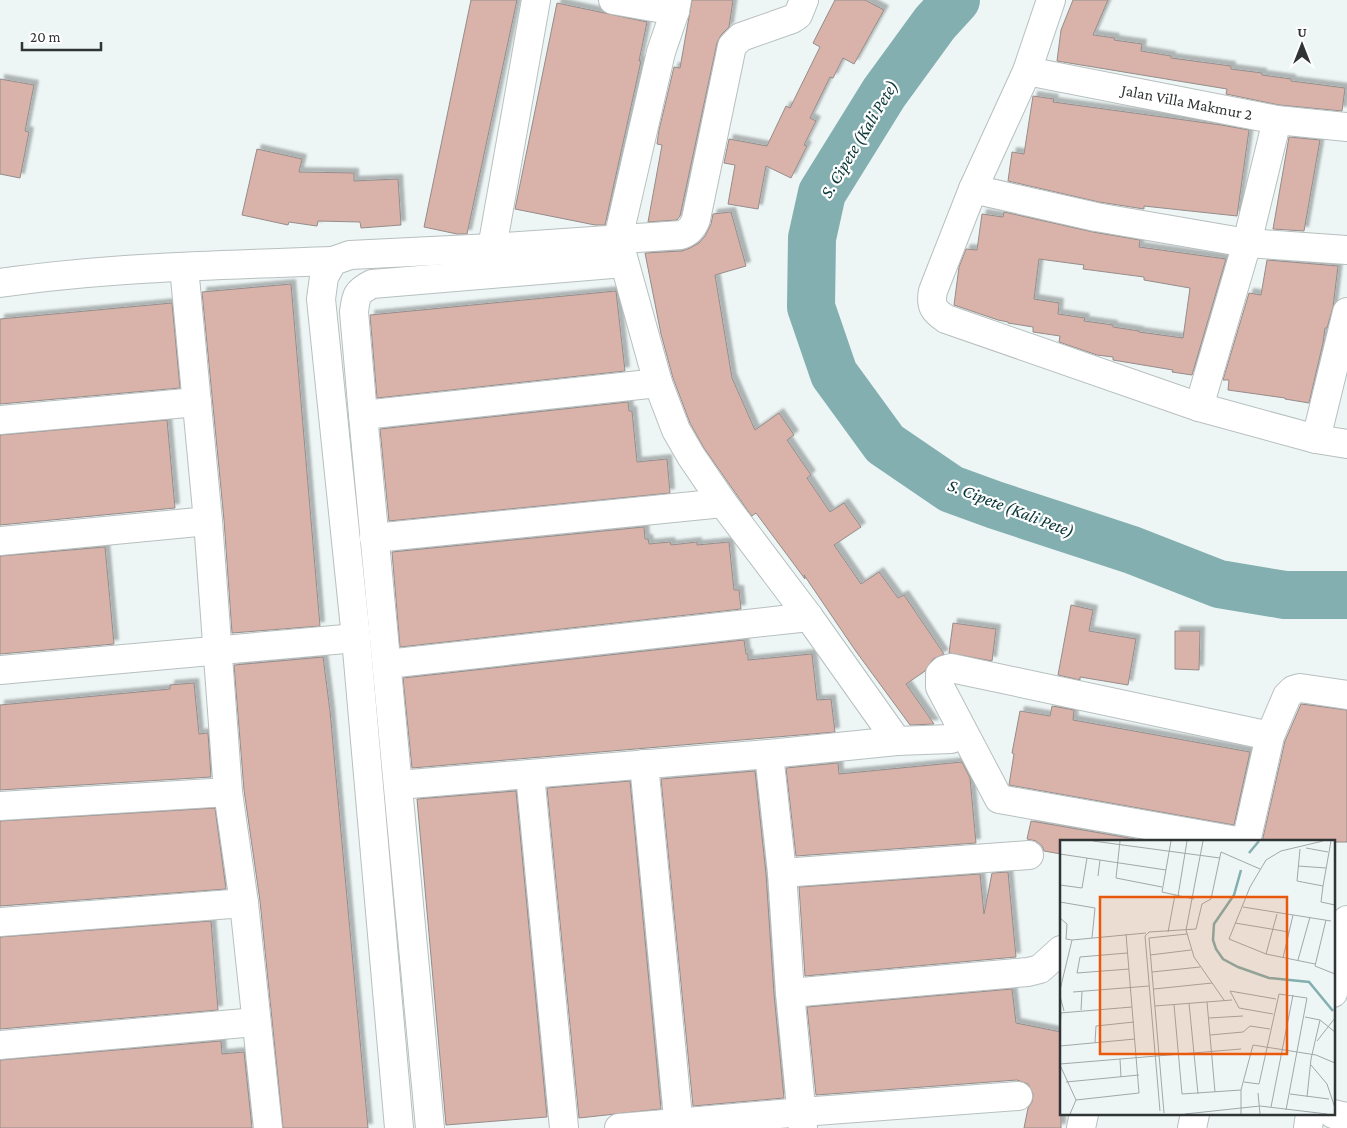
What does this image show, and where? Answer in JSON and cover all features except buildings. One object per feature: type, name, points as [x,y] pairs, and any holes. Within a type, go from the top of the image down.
[{"type":"street","points":[[492,248],[536,0]]},
{"type":"street","points":[[613,0],[676,5],[662,52],[621,251],[658,383],[676,430],[723,503],[809,617],[897,741]]},
{"type":"street","points":[[430,1128],[363,415],[354,312],[356,298],[360,290],[372,284],[621,251],[688,232],[694,227],[732,46],[741,37],[792,19],[798,15],[804,0]]},
{"type":"street","points":[[1051,0],[1027,71],[973,189],[933,291],[931,301],[936,312],[946,319],[1199,407],[1316,440],[1347,444]]},
{"type":"street","name":"Jalan Villa Makmur 2","points":[[1027,71],[1277,120],[1347,127]]},
{"type":"street","points":[[1199,407],[1247,243],[1277,120]]},
{"type":"street","points":[[973,189],[1096,217],[1247,243],[1347,250]]},
{"type":"street","points":[[0,283],[51,276],[184,267],[333,261],[350,254],[492,248],[621,251]]},
{"type":"street","points":[[333,261],[324,277],[321,299],[356,638],[398,1128]]},
{"type":"street","points":[[184,267],[208,522],[228,792],[244,903],[268,1128]]},
{"type":"street","points":[[1316,440],[1347,312]]},
{"type":"street","points":[[363,415],[658,383]]},
{"type":"street","points":[[0,420],[197,402]]},
{"type":"street","points":[[374,538],[723,503]]},
{"type":"street","points":[[0,541],[208,522]]},
{"type":"street","points":[[387,664],[809,617]]},
{"type":"street","points":[[0,670],[356,638]]},
{"type":"street","points":[[1234,840],[999,799],[940,687],[940,674],[944,670],[951,668],[1270,736]]},
{"type":"street","points":[[1245,840],[1270,736],[1287,696],[1293,690],[1300,688],[1347,695]]},
{"type":"street","points":[[398,785],[768,754],[897,741],[950,739]]},
{"type":"street","points":[[768,754],[782,872],[790,993],[803,1120]]},
{"type":"street","points":[[644,764],[679,1125]]},
{"type":"street","points":[[530,774],[564,1128]]},
{"type":"street","points":[[0,806],[228,792]]},
{"type":"street","points":[[782,872],[1029,855]]},
{"type":"street","points":[[0,922],[244,903]]},
{"type":"street","points":[[1334,988],[1347,920]]},
{"type":"street","points":[[790,993],[1028,972],[1040,969],[1060,951]]},
{"type":"street","points":[[0,1045],[256,1022]]},
{"type":"street","points":[[619,1128],[803,1120],[1018,1096]]},
{"type":"street","points":[[1334,1114],[1347,1117]]},
{"type":"waterway","name":"S. Cipete (Kali Pete)","points":[[956,0],[935,23],[884,93],[822,193],[812,238],[811,307],[834,374],[885,444],[951,489],[1132,550],[1219,584],[1285,595],[1347,595]]}]
